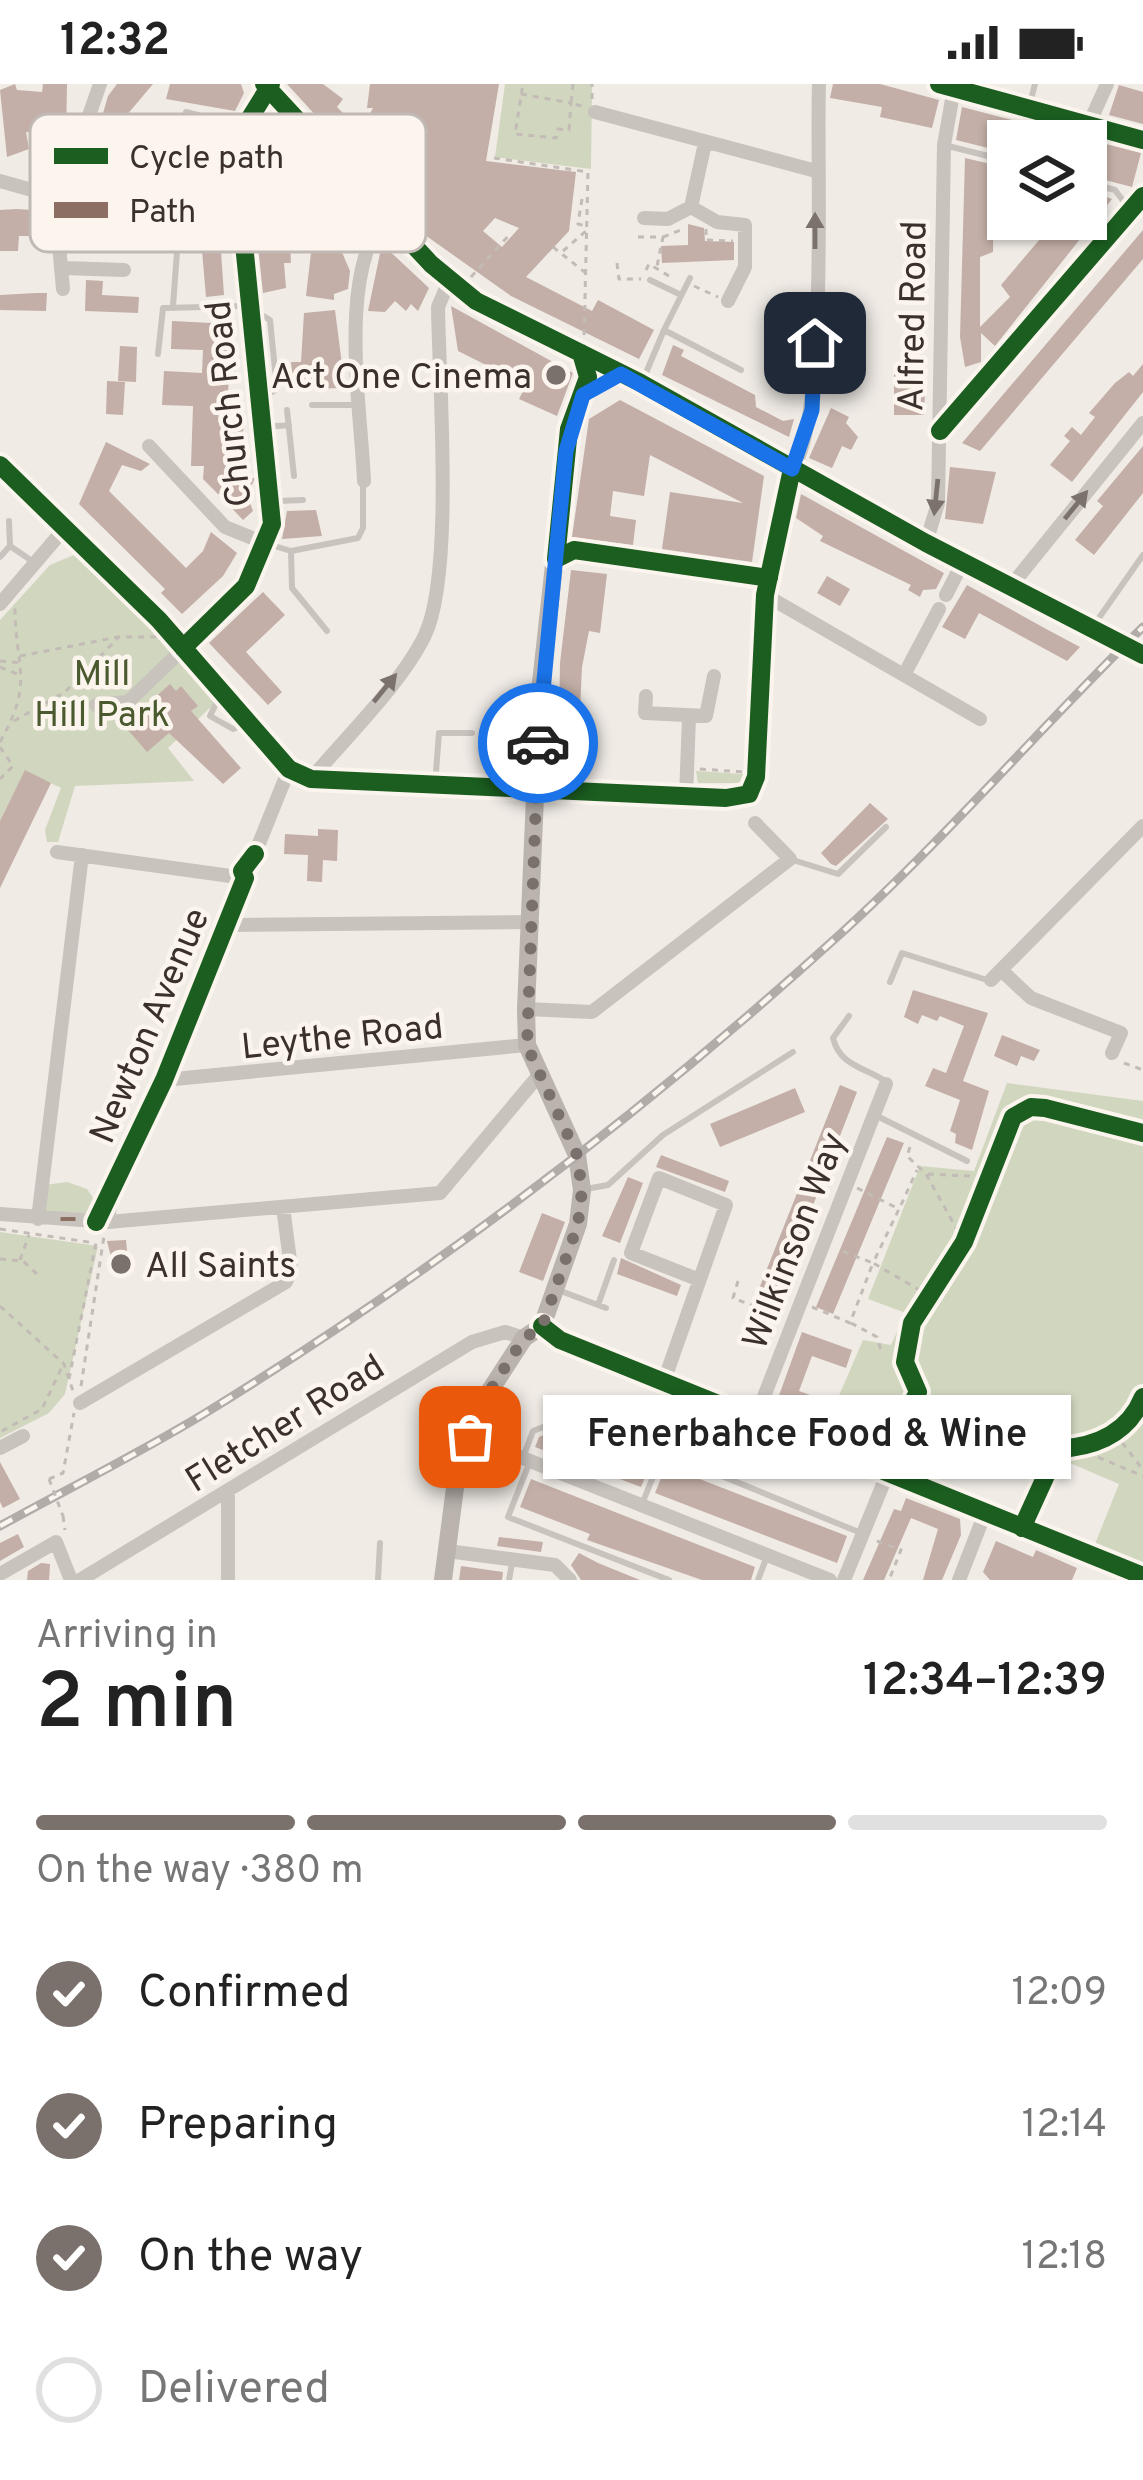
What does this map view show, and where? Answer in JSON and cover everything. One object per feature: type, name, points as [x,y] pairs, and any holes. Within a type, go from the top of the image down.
[{"type":"main road","points":[[268,85],[294,114]]},
{"type":"main road","points":[[946,86],[980,89],[1066,120]]},
{"type":"main road","points":[[1107,131],[1143,140]]},
{"type":"main road","points":[[426,251],[476,301],[582,346],[631,379],[926,543],[1143,655]]},
{"type":"main road","points":[[443,1580],[462,1434],[524,1338],[542,1327],[572,1251],[582,1190],[571,1135],[527,1046],[526,1009],[539,701],[565,555],[558,531],[569,429],[588,377],[582,346]]},
{"type":"main road","points":[[583,395],[631,379]]},
{"type":"main road","points":[[565,555],[767,587],[792,469]]},
{"type":"main road","points":[[542,1327],[560,1340],[1143,1576]]},
{"type":"street","points":[[90,114],[100,84]]},
{"type":"street","points":[[792,469],[807,436],[814,386],[819,84]]},
{"type":"street","points":[[1091,120],[1107,84]]},
{"type":"street","name":"Church Road","points":[[248,114],[268,85]]},
{"type":"street","name":"Alfred Road","points":[[926,543],[938,503],[946,86]]},
{"type":"street","points":[[595,112],[816,171]]},
{"type":"street","points":[[690,215],[705,143]]},
{"type":"street","points":[[0,181],[30,189]]},
{"type":"street","points":[[940,431],[1143,196]]},
{"type":"street","points":[[644,218],[690,215],[745,225],[745,267],[728,302]]},
{"type":"street","points":[[62,252],[63,290]]},
{"type":"street","name":"Church Road","points":[[96,705],[128,702],[247,586],[267,544],[273,502],[245,252]]},
{"type":"street","points":[[363,484],[357,282],[365,252]]},
{"type":"street","points":[[64,268],[124,270]]},
{"type":"street","points":[[311,779],[412,654],[431,619],[440,532],[438,307],[459,280]]},
{"type":"street","points":[[1010,587],[1143,423]]},
{"type":"street","points":[[149,446],[225,527],[267,544]]},
{"type":"street","points":[[0,465],[183,648],[289,769],[311,779],[749,794],[756,777],[767,587]]},
{"type":"street","points":[[0,604],[65,528]]},
{"type":"street","points":[[904,675],[963,562]]},
{"type":"street","points":[[767,587],[980,719]]},
{"type":"street","points":[[646,696],[644,713],[706,716],[711,710],[714,676]]},
{"type":"street","points":[[689,718],[691,792]]},
{"type":"street","name":"Newton Avenue","points":[[103,1222],[289,769]]},
{"type":"street","points":[[526,1009],[592,1012],[790,859],[751,818],[739,797]]},
{"type":"street","points":[[1112,1053],[1121,1033],[1031,998],[996,975],[1143,826]]},
{"type":"street","points":[[56,852],[245,878]]},
{"type":"street","points":[[33,1226],[82,855]]},
{"type":"street","points":[[228,925],[532,922]]},
{"type":"street","name":"Leythe Road","points":[[164,1081],[527,1046]]},
{"type":"street","points":[[0,1214],[33,1226],[440,1193],[538,1075]]},
{"type":"street","name":"Wilkinson Way","points":[[756,1418],[886,1084]]},
{"type":"street","points":[[664,1381],[726,1204],[659,1178],[631,1252],[698,1279]]},
{"type":"street","points":[[77,1403],[286,1282],[291,1268],[283,1207]]},
{"type":"street","name":"Fletcher Road","points":[[75,1580],[228,1493],[472,1342],[506,1332],[524,1338]]},
{"type":"street","points":[[462,1434],[830,1580]]},
{"type":"street","points":[[0,1448],[22,1436]]},
{"type":"street","points":[[844,1580],[888,1472]]},
{"type":"street","points":[[228,1493],[228,1580]]},
{"type":"street","points":[[959,1580],[985,1513]]},
{"type":"street","points":[[0,1574],[56,1542],[75,1580]]},
{"type":"street","points":[[447,1551],[555,1564],[570,1580]]},
{"type":"lane","points":[[1028,110],[1035,84]]},
{"type":"lane","points":[[186,112],[194,114]]},
{"type":"lane","points":[[944,145],[987,156]]},
{"type":"lane","points":[[1107,188],[1115,190],[1133,213]]},
{"type":"lane","points":[[173,306],[177,252]]},
{"type":"lane","points":[[650,280],[681,295]]},
{"type":"lane","points":[[631,379],[664,330],[688,280]]},
{"type":"lane","points":[[158,354],[159,313],[173,306],[251,309]]},
{"type":"lane","points":[[664,330],[741,370]]},
{"type":"lane","points":[[312,405],[361,405]]},
{"type":"lane","points":[[287,410],[294,476]]},
{"type":"lane","points":[[266,427],[289,425]]},
{"type":"lane","points":[[267,544],[290,551],[358,538],[364,528],[363,484]]},
{"type":"lane","points":[[273,502],[303,500]]},
{"type":"lane","points":[[0,557],[10,546],[9,521]]},
{"type":"lane","points":[[10,546],[37,565]]},
{"type":"lane","points":[[290,551],[292,588],[327,631]]},
{"type":"lane","points":[[1093,629],[1143,554]]},
{"type":"lane","points":[[223,691],[210,716],[233,729],[249,722]]},
{"type":"lane","points":[[435,785],[439,733],[472,733]]},
{"type":"lane","points":[[790,859],[838,874],[886,827]]},
{"type":"lane","points":[[890,982],[902,953],[996,975]]},
{"type":"lane","points":[[849,1016],[833,1038],[837,1051],[886,1084]]},
{"type":"lane","points":[[582,1190],[608,1186],[663,1135],[793,1052]]},
{"type":"lane","points":[[874,1115],[967,1161]]},
{"type":"lane","points":[[555,1289],[602,1306],[614,1259]]},
{"type":"lane","points":[[583,1413],[662,1441],[663,1452],[642,1505]]},
{"type":"lane","points":[[561,1420],[533,1431],[508,1517],[669,1580]]},
{"type":"lane","points":[[663,1452],[863,1535]]},
{"type":"lane","points":[[378,1580],[380,1543]]},
{"type":"lane","points":[[758,1580],[767,1556]]},
{"type":"lane","points":[[509,1580],[512,1559]]},
{"type":"path","points":[[523,84],[515,134],[556,138],[558,129],[569,130],[573,84]]},
{"type":"path","points":[[521,94],[592,108],[592,84]]},
{"type":"path","points":[[494,158],[588,172],[578,224]]},
{"type":"path","points":[[573,198],[585,200]]},
{"type":"path","points":[[582,346],[588,276],[585,200]]},
{"type":"path","points":[[572,211],[588,213]]},
{"type":"path","points":[[638,237],[681,234],[690,215],[706,226],[706,240]]},
{"type":"path","points":[[570,224],[588,229]]},
{"type":"path","points":[[562,253],[588,229]]},
{"type":"path","points":[[459,280],[511,233]]},
{"type":"path","points":[[656,267],[663,237]]},
{"type":"path","points":[[554,248],[588,276]]},
{"type":"path","points":[[688,280],[728,302]]},
{"type":"path","points":[[0,779],[13,766],[0,745],[21,702],[16,596]]},
{"type":"path","points":[[12,722],[65,692],[118,637]]},
{"type":"path","points":[[0,664],[118,637],[166,640]]},
{"type":"path","points":[[0,664],[23,677]]},
{"type":"path","points":[[691,792],[695,769],[746,772]]},
{"type":"path","points":[[1112,1053],[1110,1057],[1143,1070]]},
{"type":"path","points":[[912,1142],[907,1156],[926,1174],[964,1242]]},
{"type":"path","points":[[981,1199],[996,1156]]},
{"type":"path","points":[[850,1322],[918,1169]]},
{"type":"path","points":[[926,1174],[989,1177]]},
{"type":"path","points":[[847,1184],[899,1208]]},
{"type":"path","points":[[823,1244],[934,1288],[973,1220]]},
{"type":"path","points":[[69,1379],[103,1222]]},
{"type":"path","points":[[20,1260],[33,1226]]},
{"type":"path","points":[[0,1229],[33,1226],[99,1244]]},
{"type":"path","points":[[66,1528],[49,1478],[62,1473],[77,1403],[99,1244]]},
{"type":"path","points":[[0,1259],[20,1260],[38,1274]]},
{"type":"path","points":[[738,1281],[733,1298],[850,1322],[877,1337],[882,1354]]},
{"type":"path","points":[[0,1306],[64,1364],[77,1403]]},
{"type":"path","points":[[795,1314],[882,1354],[911,1385],[1061,1454],[1143,1473]]},
{"type":"path","points":[[0,1432],[41,1409],[64,1364]]},
{"type":"path","points":[[22,1436],[77,1403]]},
{"type":"path","points":[[1061,1454],[1115,1433],[1140,1411]]},
{"type":"path","points":[[1115,1433],[1143,1473]]},
{"type":"path","points":[[863,1535],[901,1550],[889,1580]]},
{"type":"green space","points":[[505,84],[592,84],[591,169],[495,157]]},
{"type":"green space","name":"Mill Hill Park","points":[[81,552],[139,611],[216,702],[168,748],[194,781],[75,786],[58,842],[47,842],[45,830],[61,788],[25,771],[0,821],[0,620],[50,565]]},
{"type":"green space","points":[[696,771],[743,774],[743,783],[698,783]]},
{"type":"green space","points":[[1007,1083],[1143,1101],[1143,1565],[1095,1544],[1119,1484],[1063,1460],[1037,1522],[1019,1515],[1044,1452],[922,1401],[894,1463],[822,1435],[863,1340],[891,1345],[906,1313],[868,1299],[920,1166],[974,1171]]},
{"type":"green space","points":[[67,1182],[87,1189],[95,1201],[93,1216],[42,1213],[45,1185]]},
{"type":"green space","points":[[0,1232],[98,1246],[65,1394],[49,1413],[0,1438]]},
{"type":"building","points":[[15,84],[17,90],[42,92],[43,84],[67,84],[66,114],[30,114],[29,149],[7,157],[0,90]]},
{"type":"building","points":[[117,84],[153,84],[128,114],[103,114]]},
{"type":"building","points":[[170,84],[241,84],[244,93],[235,111],[166,99]]},
{"type":"building","points":[[287,84],[323,84],[343,99],[337,107],[344,114],[314,114]]},
{"type":"building","points":[[370,84],[499,84],[486,161],[576,172],[569,231],[526,277],[592,311],[598,300],[654,330],[639,359],[511,296],[426,236],[426,114],[370,114]],"holes":[[[495,218],[519,228],[502,247],[483,231]]]},
{"type":"building","points":[[833,84],[880,84],[939,100],[932,128],[880,117],[882,107],[830,98]]},
{"type":"building","points":[[1119,85],[1143,92],[1143,124],[1109,115]]},
{"type":"building","points":[[962,107],[1012,120],[987,120],[987,148],[956,140]]},
{"type":"building","points":[[1107,144],[1141,153],[1132,187],[1107,180]]},
{"type":"building","points":[[965,158],[987,163],[987,240],[993,240],[993,252],[980,257],[980,327],[1010,297],[1001,285],[1039,240],[1079,240],[995,346],[981,333],[981,362],[965,367],[960,337]]},
{"type":"building","points":[[0,210],[30,210],[30,236],[19,236],[18,251],[0,251]]},
{"type":"building","points":[[688,224],[704,228],[705,241],[734,242],[734,260],[662,263],[661,246],[688,245]]},
{"type":"building","points":[[1143,230],[1143,259],[980,451],[962,443]]},
{"type":"building","points":[[202,252],[221,252],[224,295],[206,297]]},
{"type":"building","points":[[259,252],[290,252],[291,263],[284,263],[286,288],[263,293]]},
{"type":"building","points":[[311,252],[342,252],[350,271],[348,289],[334,294],[334,300],[306,296]]},
{"type":"building","points":[[380,252],[391,252],[429,288],[418,311],[411,304],[406,311],[395,301],[385,312],[368,311]]},
{"type":"building","points":[[86,280],[103,281],[102,295],[139,297],[138,313],[85,311]]},
{"type":"building","points":[[47,293],[46,311],[0,310],[0,295]]},
{"type":"building","points":[[451,306],[573,373],[557,416],[519,399],[526,385],[458,351]]},
{"type":"building","points":[[335,310],[345,388],[294,389],[291,362],[301,362],[304,313]]},
{"type":"building","points":[[172,321],[231,324],[236,374],[229,374],[228,393],[220,392],[218,422],[243,423],[245,478],[255,478],[247,495],[253,511],[243,520],[226,502],[226,494],[218,494],[203,479],[204,466],[191,466],[193,406],[162,405],[164,371],[202,373],[203,350],[171,349]]},
{"type":"building","points":[[673,345],[684,350],[681,356],[755,395],[756,407],[783,421],[794,419],[789,437],[662,375]]},
{"type":"building","points":[[120,346],[137,347],[136,382],[118,381]]},
{"type":"building","points":[[1143,364],[1143,392],[1072,482],[1050,465],[1070,441],[1064,436],[1072,427],[1081,435],[1095,417],[1089,413],[1115,383],[1129,372],[1133,376]]},
{"type":"building","points":[[894,367],[926,368],[924,415],[894,415]]},
{"type":"building","points":[[107,381],[125,382],[123,415],[106,414]]},
{"type":"building","points":[[620,400],[764,476],[752,562],[662,549],[670,492],[743,503],[650,455],[644,496],[613,491],[610,516],[636,520],[633,545],[572,537],[589,419]]},
{"type":"building","points":[[831,408],[849,417],[846,423],[858,437],[851,450],[842,446],[832,468],[809,458]]},
{"type":"building","points":[[106,442],[150,464],[141,471],[122,465],[109,491],[186,568],[203,551],[211,532],[237,553],[223,576],[182,614],[161,593],[165,589],[79,504]]},
{"type":"building","points":[[1143,446],[1143,493],[1094,555],[1075,540],[1103,506],[1097,501]]},
{"type":"building","points":[[950,467],[996,472],[983,524],[945,519]]},
{"type":"building","points":[[801,494],[944,573],[936,589],[923,590],[920,597],[908,590],[911,585],[820,541],[823,536],[796,518]]},
{"type":"building","points":[[316,510],[322,536],[282,539],[287,511]]},
{"type":"building","points":[[571,570],[607,574],[600,633],[589,631],[582,667],[577,776],[558,775],[560,663]]},
{"type":"building","points":[[827,576],[850,589],[840,606],[817,593]]},
{"type":"building","points":[[967,585],[1080,647],[1067,661],[979,613],[965,639],[942,627]]},
{"type":"building","points":[[263,592],[285,615],[246,652],[282,692],[268,705],[209,643]]},
{"type":"building","points":[[170,684],[176,691],[181,686],[198,706],[191,711],[241,768],[223,784],[169,733],[147,752],[128,730],[136,723],[132,718]]},
{"type":"building","points":[[25,770],[51,783],[0,888],[0,821]]},
{"type":"building","points":[[870,803],[888,819],[836,866],[831,864],[821,853]]},
{"type":"building","points":[[318,829],[338,830],[337,861],[323,860],[322,882],[307,881],[308,855],[284,854],[285,834],[318,836]]},
{"type":"building","points":[[913,990],[988,1013],[963,1081],[989,1091],[972,1150],[955,1143],[956,1134],[950,1131],[960,1100],[925,1086],[933,1068],[946,1073],[964,1026],[940,1016],[937,1021],[922,1015],[918,1024],[904,1017]]},
{"type":"building","points":[[1002,1035],[1040,1050],[1034,1061],[1021,1056],[1017,1066],[994,1056]]},
{"type":"building","points":[[840,1085],[857,1092],[772,1311],[753,1304]]},
{"type":"building","points":[[795,1088],[805,1112],[720,1147],[710,1124]]},
{"type":"building","points":[[887,1137],[904,1143],[833,1314],[816,1307]]},
{"type":"building","points":[[661,1155],[729,1181],[725,1192],[656,1167]]},
{"type":"building","points":[[628,1177],[643,1183],[620,1243],[602,1236]]},
{"type":"building","points":[[542,1213],[565,1222],[543,1281],[519,1272]]},
{"type":"building","name":"All Saints","points":[[126,1240],[129,1273],[115,1273],[107,1241]]},
{"type":"building","points":[[621,1258],[681,1285],[677,1296],[617,1274]]},
{"type":"building","points":[[802,1332],[852,1350],[846,1368],[812,1356],[799,1391],[827,1401],[821,1417],[777,1401]]},
{"type":"building","points":[[565,1426],[652,1460],[641,1487],[535,1447],[539,1437]]},
{"type":"building","points":[[0,1462],[20,1499],[3,1508],[0,1502]]},
{"type":"building","points":[[666,1466],[847,1536],[837,1563],[655,1493]]},
{"type":"building","points":[[531,1479],[755,1567],[751,1580],[702,1580],[587,1540],[590,1534],[520,1507]]},
{"type":"building","points":[[906,1498],[960,1519],[961,1535],[942,1580],[923,1580],[938,1529],[911,1518],[884,1580],[863,1580],[894,1509],[901,1511]]},
{"type":"building","points":[[18,1534],[24,1547],[0,1561],[0,1543]]},
{"type":"building","points":[[499,1537],[543,1542],[541,1552],[497,1546]]},
{"type":"building","points":[[996,1541],[1033,1557],[1036,1550],[1077,1568],[1072,1580],[990,1580],[983,1572]]},
{"type":"building","points":[[579,1553],[640,1580],[581,1580],[571,1565]]},
{"type":"building","points":[[41,1563],[50,1564],[49,1580],[27,1580],[28,1571]]},
{"type":"building","points":[[461,1566],[503,1572],[502,1580],[459,1580]]},
{"type":"railway","points":[[0,1526],[182,1427],[290,1359],[453,1248],[611,1129],[763,1003],[877,900],[1143,627]]},
{"type":"cycle path","points":[[264,84],[292,114]]},
{"type":"cycle path","points":[[252,114],[271,84]]},
{"type":"cycle path","points":[[939,84],[1143,140]]},
{"type":"cycle path","points":[[940,431],[1143,196]]},
{"type":"cycle path","points":[[183,648],[246,586],[272,524],[245,252]]},
{"type":"cycle path","points":[[420,252],[476,301],[639,382],[926,543],[1143,655]]},
{"type":"cycle path","points":[[556,559],[569,429],[588,377],[581,353]]},
{"type":"cycle path","points":[[0,465],[159,620],[289,769],[311,779],[726,798],[749,794],[756,777],[765,595],[792,469]]},
{"type":"cycle path","points":[[556,559],[574,550],[769,578]]},
{"type":"cycle path","points":[[96,1222],[164,1080],[245,878],[242,871],[255,854]]},
{"type":"cycle path","points":[[878,1468],[918,1392],[905,1362],[912,1323],[964,1242],[1013,1117],[1031,1107],[1045,1108],[1143,1133]]},
{"type":"cycle path","points":[[542,1326],[560,1340],[1143,1576]]},
{"type":"cycle path","points":[[1022,1528],[1058,1449],[1109,1436],[1129,1420],[1143,1397]]},
{"type":"way so far","points":[[470,1437],[462,1434],[473,1410],[524,1338],[542,1327],[542,1316],[572,1251],[582,1190],[571,1135],[527,1046],[538,743]]},
{"type":"place","name":"Act One Cinema","points":[[556,375]]},
{"type":"place","name":"All Saints","points":[[121,1264]]},
{"type":"place","name":"Fenerbahce Food & Wine","points":[[470,1437]]},
{"type":"route","points":[[538,743],[566,451],[573,415],[583,395],[621,374],[792,469],[799,460],[812,410],[815,343]]}]
